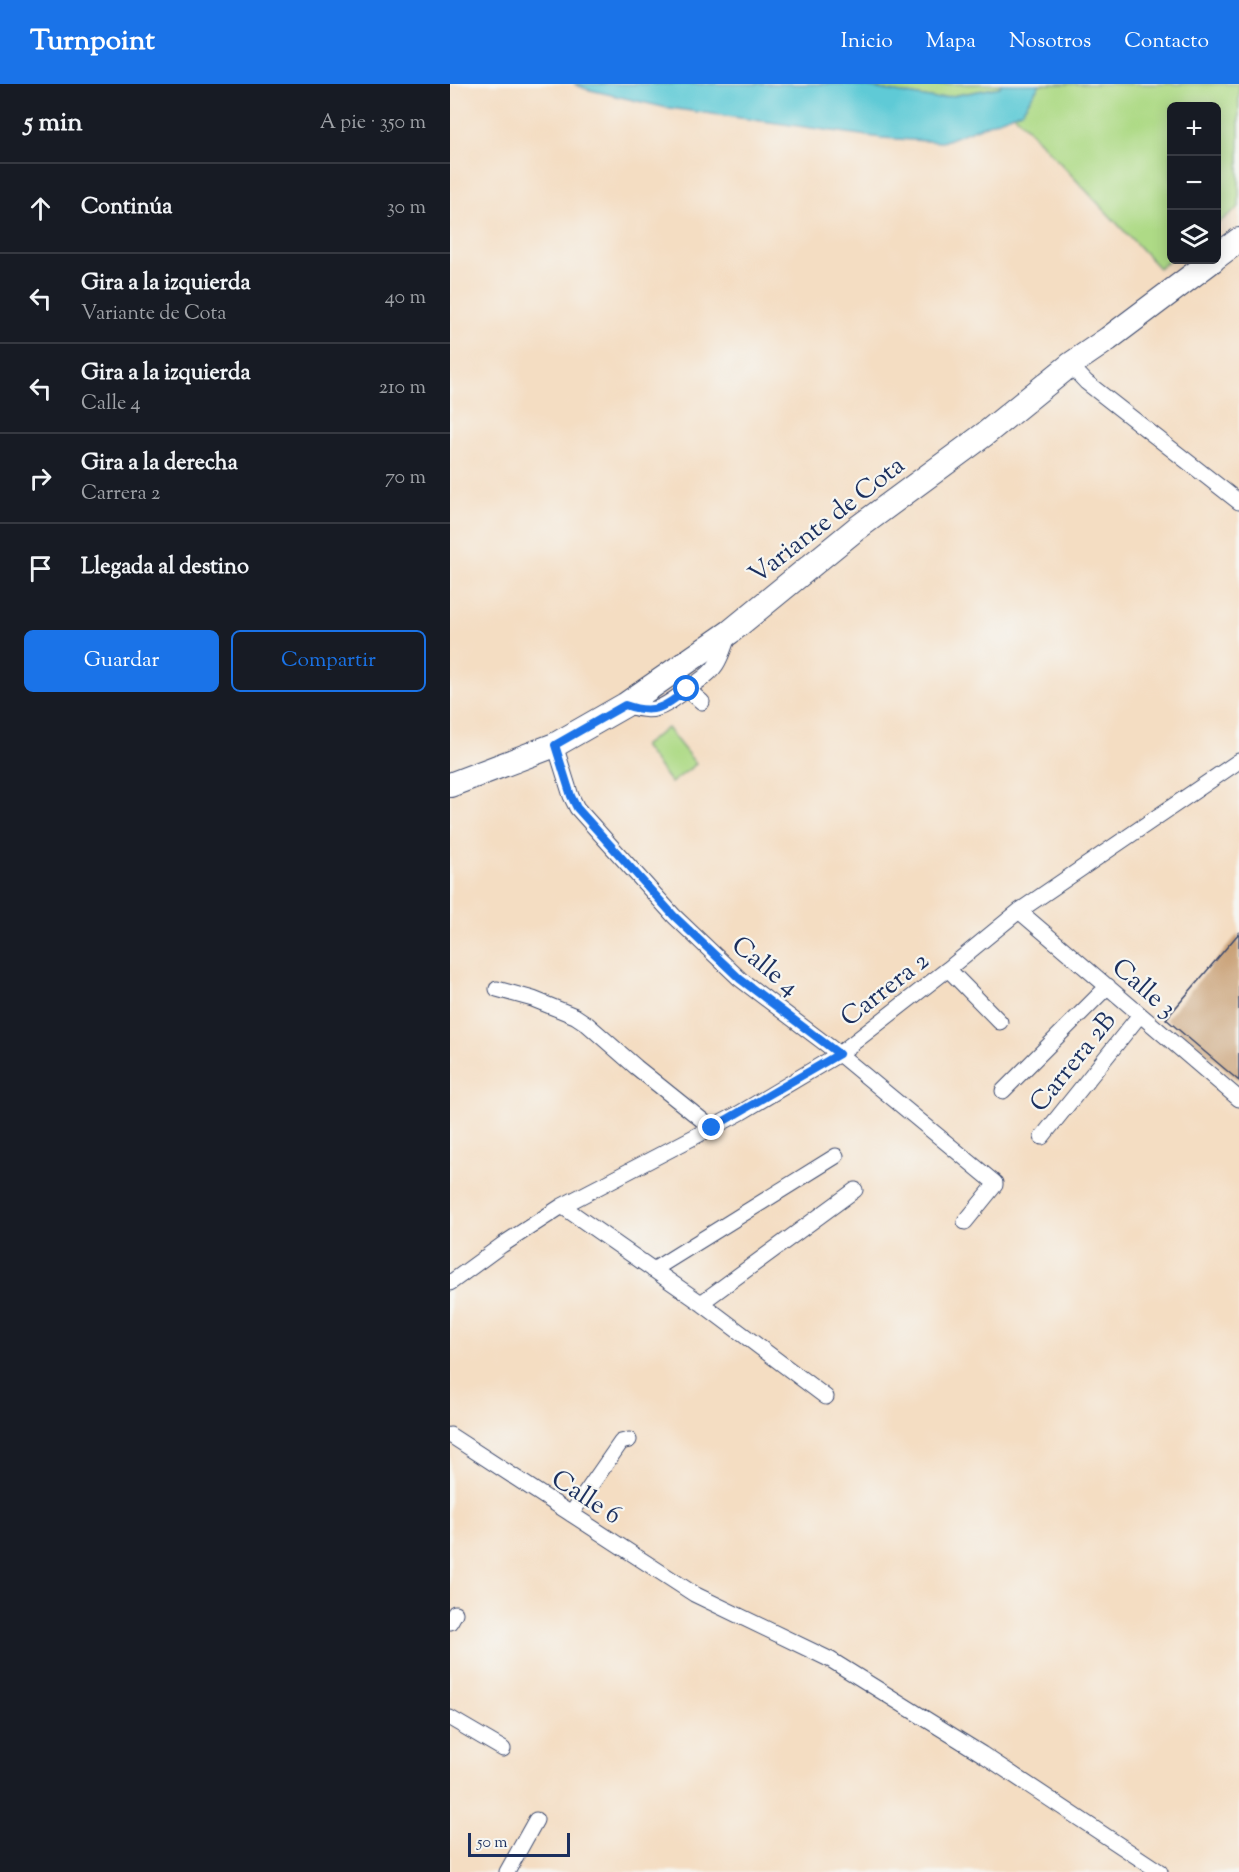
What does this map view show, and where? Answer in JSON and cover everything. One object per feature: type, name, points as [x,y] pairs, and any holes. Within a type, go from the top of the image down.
[{"type":"main road","name":"Variante de Cota","points":[[1221,254],[1239,240]]},
{"type":"main road","name":"Variante de Cota","points":[[450,785],[555,745],[625,705],[730,632],[856,529],[985,434],[1070,365],[1207,264]]},
{"type":"street","points":[[1070,365],[1086,382],[1239,502]]},
{"type":"street","points":[[625,705],[642,710],[670,704],[707,675],[716,665],[730,632]]},
{"type":"street","points":[[687,689],[702,702]]},
{"type":"street","name":"Calle 4","points":[[555,745],[577,808],[674,916],[740,979],[839,1054],[995,1183],[966,1222]]},
{"type":"street","name":"Carrera 2","points":[[450,1283],[502,1245],[562,1206],[712,1128],[839,1054],[1019,911],[1239,761]]},
{"type":"street","name":"Calle 3","points":[[1019,911],[1239,1099]]},
{"type":"street","points":[[948,969],[1000,1022]]},
{"type":"street","points":[[1003,1091],[1108,986]]},
{"type":"street","points":[[498,989],[533,999],[575,1016],[712,1128]]},
{"type":"street","name":"Carrera 2B","points":[[1042,1137],[1140,1016]]},
{"type":"street","points":[[653,1270],[836,1156]]},
{"type":"street","points":[[700,1304],[855,1190]]},
{"type":"street","points":[[562,1206],[826,1397]]},
{"type":"street","name":"Calle 6","points":[[450,1435],[698,1596],[831,1660],[982,1754],[1160,1872]]},
{"type":"street","points":[[571,1514],[621,1443],[629,1440]]},
{"type":"street","points":[[450,1718],[502,1749]]},
{"type":"street","points":[[507,1872],[536,1820]]},
{"type":"green space","points":[[849,84],[1001,84],[1000,87],[936,99]]},
{"type":"green space","points":[[1040,84],[1239,84],[1239,207],[1221,221],[1221,102],[1167,102],[1167,262],[1159,268],[1014,114],[1022,110]]},
{"type":"green space","points":[[667,728],[696,764],[671,783],[643,746]]},
{"type":"water","points":[[574,84],[849,84],[936,99],[1000,87],[1001,84],[1040,84],[1022,111],[942,142],[882,138],[663,107],[586,89]]},
{"type":"building","points":[[1239,933],[1239,1081],[1166,1019]]},
{"type":"route","points":[[687,689],[670,704],[658,708],[642,710],[625,705],[555,745],[577,808],[674,916],[740,979],[839,1054],[712,1128]]}]
